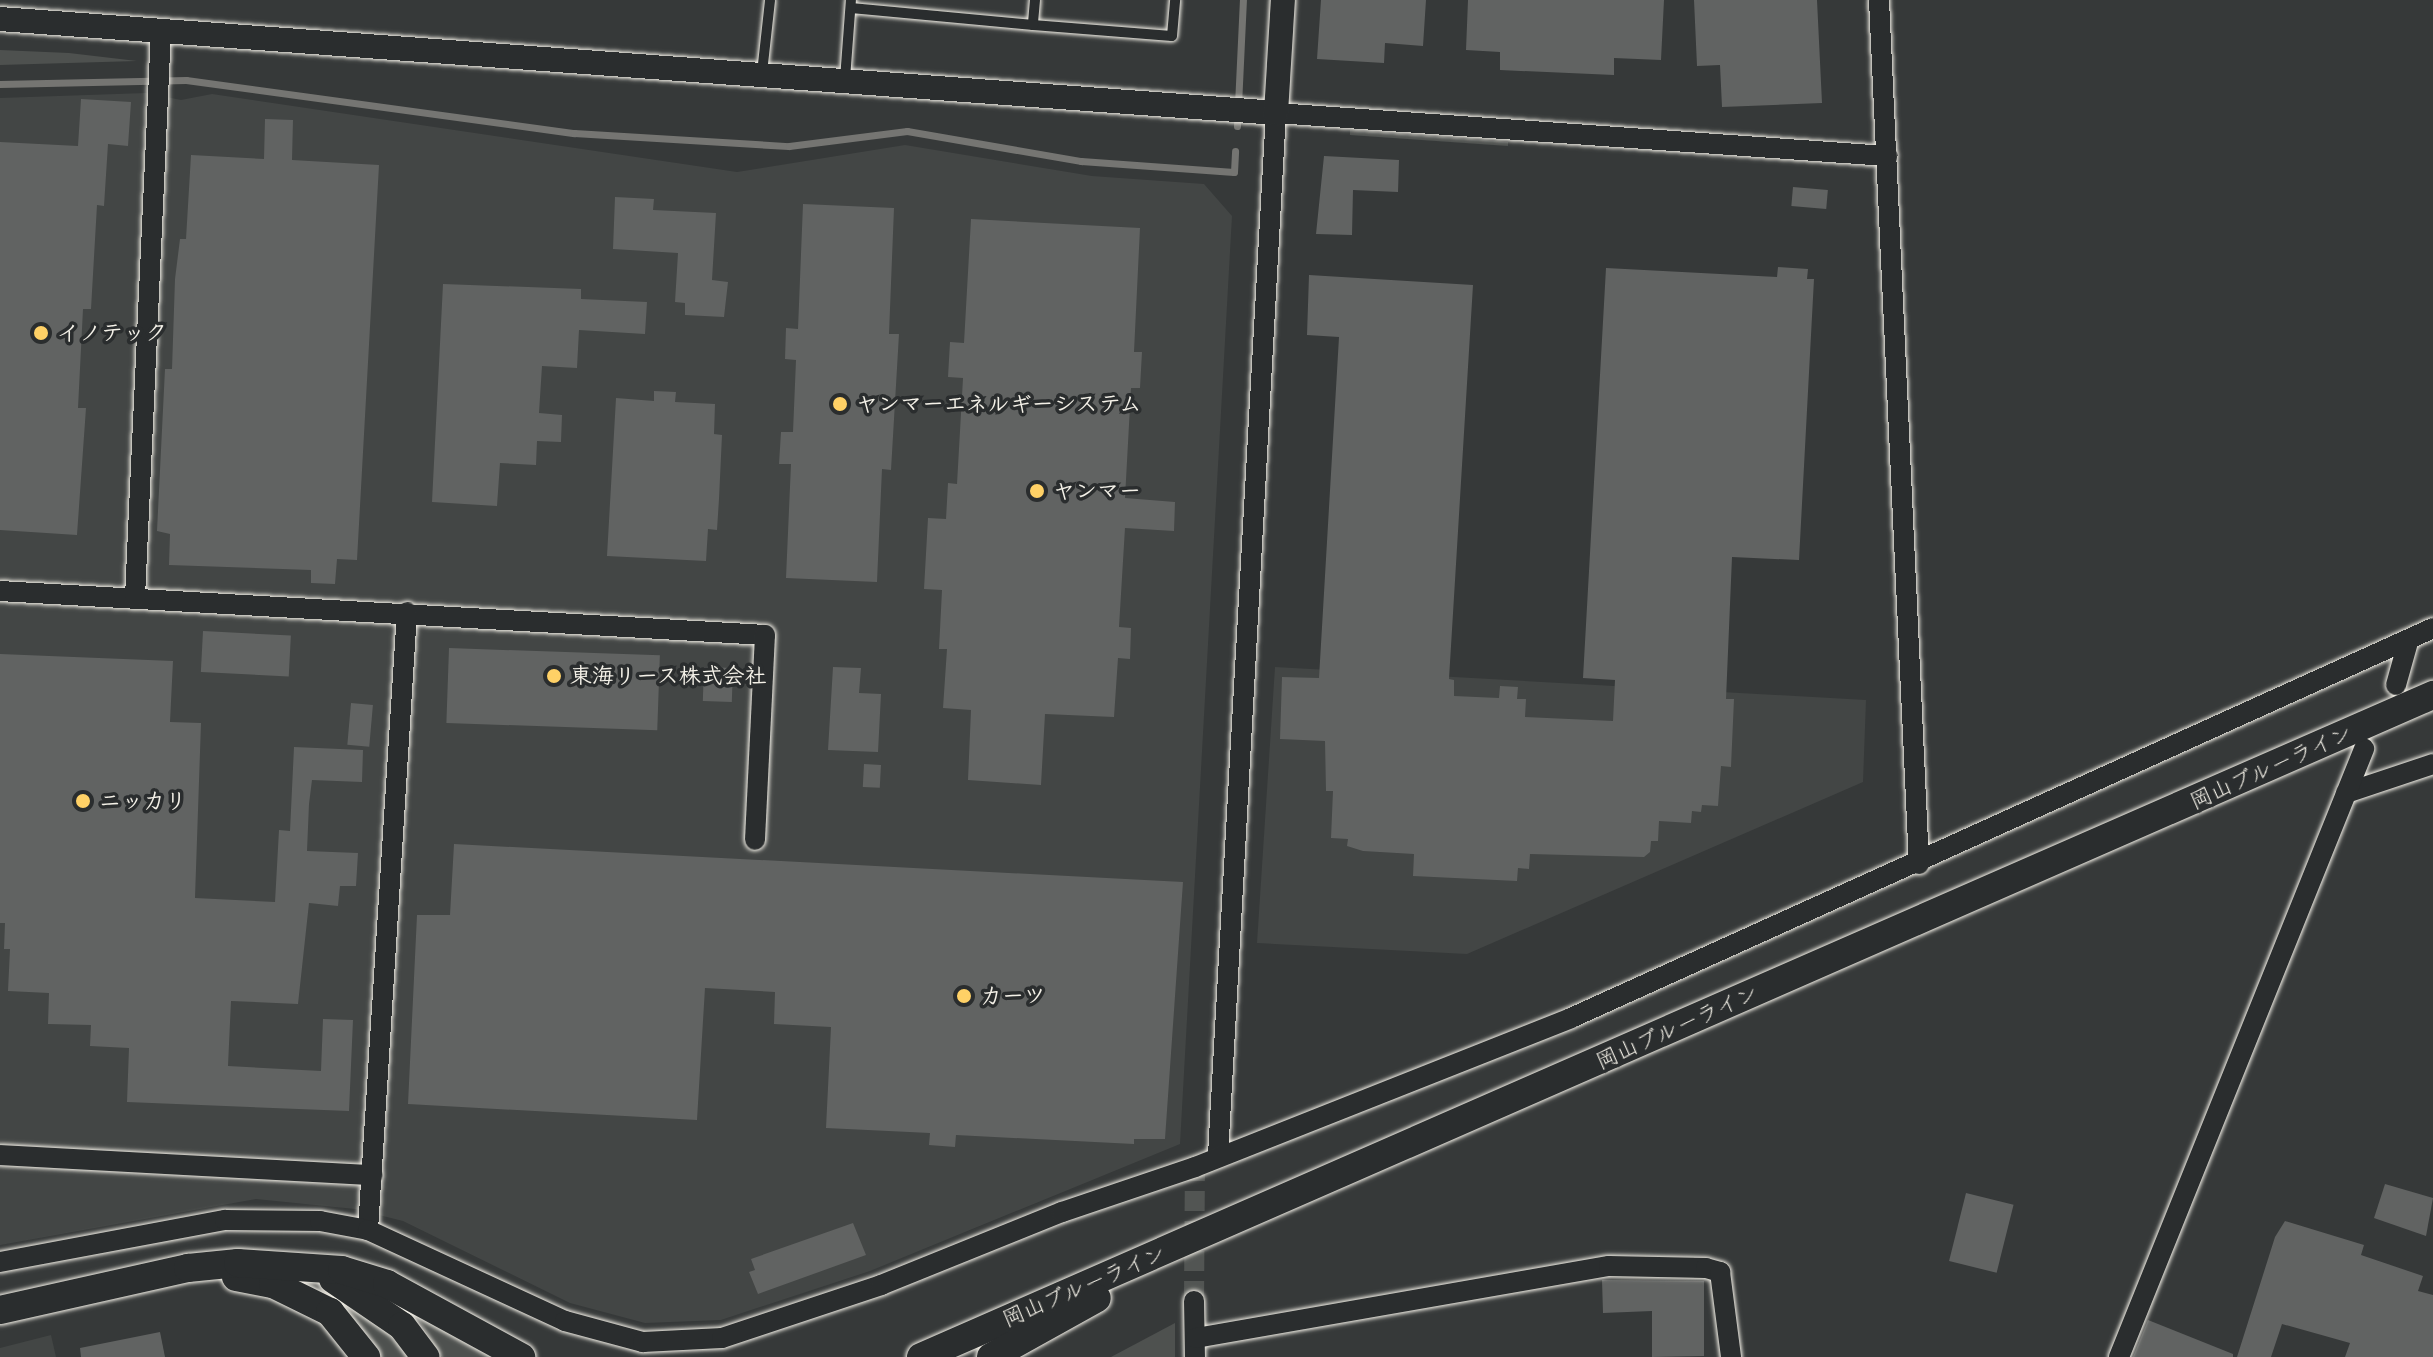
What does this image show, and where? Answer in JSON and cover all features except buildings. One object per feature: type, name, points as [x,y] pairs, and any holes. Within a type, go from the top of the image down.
[{"type":"main road","name":"岡山ブルーライン","points":[[921,1357],[2433,695]]},
{"type":"main road","points":[[991,1357],[1241,1218]]},
{"type":"main road","points":[[282,1265],[340,1281],[402,1326],[425,1357]]},
{"type":"main road","points":[[0,1310],[188,1268],[282,1265],[342,1270],[387,1284],[521,1357]]},
{"type":"main road","points":[[188,1268],[273,1284],[330,1312],[366,1357]]},
{"type":"street","points":[[1218,1156],[1283,0]]},
{"type":"street","points":[[1879,0],[1919,864]]},
{"type":"street","points":[[0,19],[1887,156]]},
{"type":"street","points":[[135,597],[161,30]]},
{"type":"street","points":[[0,591],[407,612],[765,635],[755,840]]},
{"type":"street","points":[[368,1230],[407,612]]},
{"type":"street","points":[[0,1262],[225,1220],[279,1217],[368,1230],[565,1321],[643,1342],[722,1338],[881,1285],[1571,1018],[1919,864],[2433,628]]},
{"type":"street","points":[[2396,685],[2408,642]]},
{"type":"street","points":[[2119,1357],[2364,749]]},
{"type":"street","points":[[2346,793],[2433,764]]},
{"type":"street","points":[[0,1155],[372,1175]]},
{"type":"street","points":[[1194,1301],[1195,1348],[1609,1266],[1706,1268],[1720,1272],[1731,1357]]},
{"type":"lane","points":[[1033,25],[1035,0]]},
{"type":"lane","points":[[845,79],[851,4],[1033,25],[1172,36],[1175,0]]},
{"type":"lane","points":[[762,73],[768,1]]},
{"type":"shaded area","points":[[0,50],[69,53],[137,61],[0,65]]},
{"type":"shaded area","points":[[146,93],[181,100],[212,94],[737,172],[905,145],[1092,176],[1204,184],[1232,216],[1180,1144],[870,1271],[721,1320],[645,1323],[570,1303],[403,1221],[355,1209],[256,1199],[0,1245],[0,98]]},
{"type":"shaded area","points":[[1350,130],[1508,142],[1508,146],[1350,135]]},
{"type":"shaded area","points":[[1275,667],[1866,700],[1863,782],[1467,954],[1257,943]]},
{"type":"shaded area","points":[[343,1296],[379,1324],[409,1357],[380,1357],[371,1338],[336,1305]]},
{"type":"shaded area","points":[[415,1314],[502,1357],[442,1357]]},
{"type":"shaded area","points":[[1175,1323],[1175,1357],[1111,1357]]},
{"type":"shaded area","points":[[51,1335],[56,1357],[0,1357],[0,1348]]},
{"type":"waterway","points":[[1237,126],[1243,0]]},
{"type":"waterway","points":[[0,84],[186,80],[574,133],[789,146],[907,131],[1081,161],[1234,172],[1235,151]]},
{"type":"tunnel","points":[[1194,1301],[1195,1167]]},
{"type":"place","name":"イノテック","points":[[41,333]]},
{"type":"place","name":"ヤンマーエネルギーシステム","points":[[840,404]]},
{"type":"place","name":"ヤンマー","points":[[1037,491]]},
{"type":"place","name":"東海リース株式会社","points":[[554,676]]},
{"type":"place","name":"ニッカリ","points":[[83,801]]},
{"type":"place","name":"カーツ","points":[[964,996]]}]
